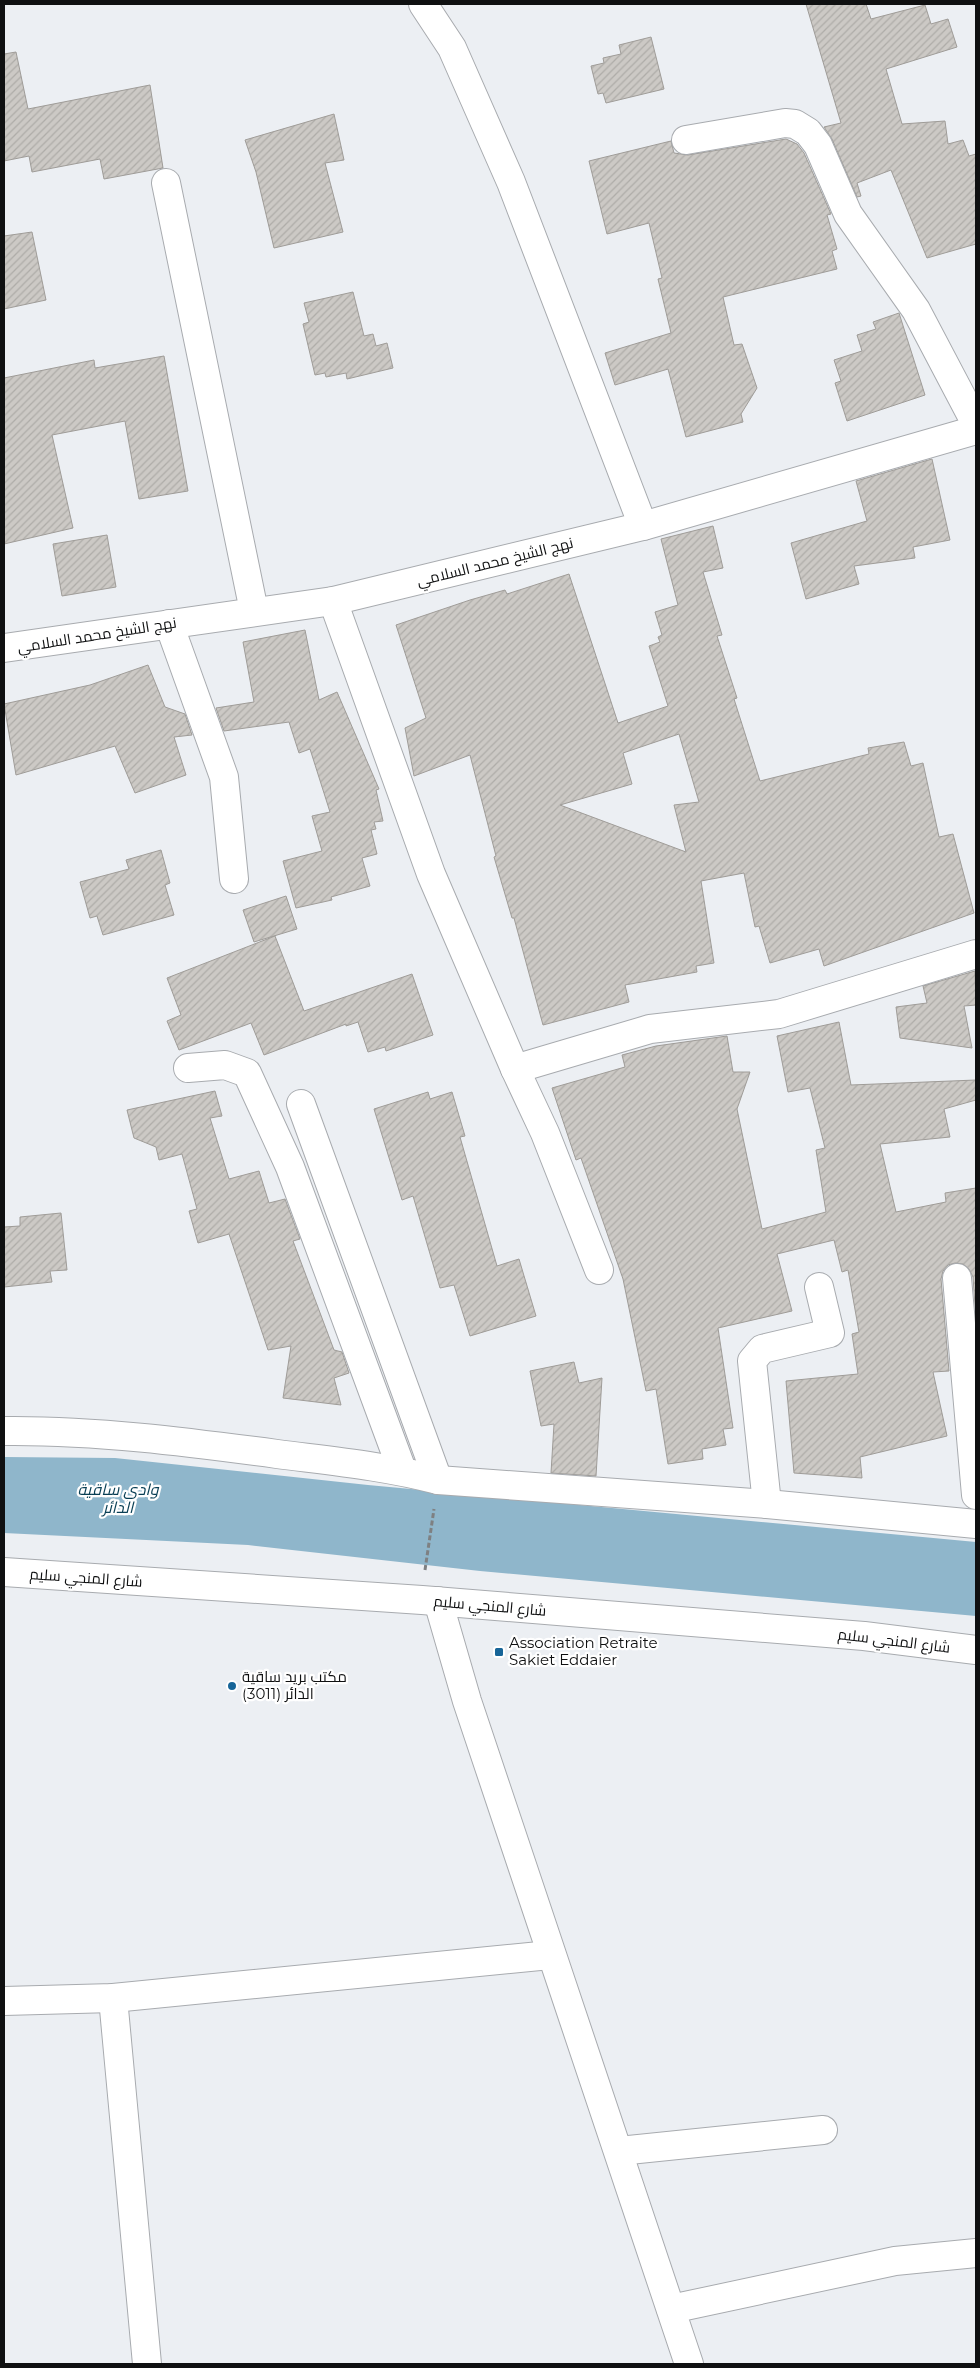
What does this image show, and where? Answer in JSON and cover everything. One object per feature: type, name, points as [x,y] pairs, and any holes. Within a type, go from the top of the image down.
[{"type":"street","points":[[424,4],[452,48],[511,182],[643,526]]},
{"type":"street","points":[[686,140],[785,123],[795,124],[808,132],[818,145],[848,214],[916,310],[976,424]]},
{"type":"street","points":[[166,183],[254,611]]},
{"type":"street","name":"نهج الشيخ محمد السلامي","points":[[4,648],[333,601],[643,526],[976,430]]},
{"type":"street","points":[[333,601],[431,874],[545,1134],[599,1270]]},
{"type":"street","points":[[169,624],[224,777],[234,879]]},
{"type":"street","points":[[515,1069],[650,1030],[779,1014],[976,954]]},
{"type":"street","points":[[188,1068],[225,1065],[247,1073],[290,1167],[402,1470]]},
{"type":"street","points":[[301,1104],[437,1489]]},
{"type":"street","points":[[956,1278],[976,1494]]},
{"type":"street","points":[[768,1504],[752,1361],[762,1349],[830,1333],[819,1288]]},
{"type":"street","points":[[4,1431],[137,1438],[233,1448],[402,1470],[437,1489],[768,1504],[976,1524]]},
{"type":"street","name":"شارع المنجي سليم","points":[[4,1572],[438,1602],[854,1635],[976,1650]]},
{"type":"street","points":[[438,1602],[467,1701],[550,1955],[619,2151],[689,2364]]},
{"type":"street","points":[[4,2001],[113,1998],[550,1955]]},
{"type":"street","points":[[113,1998],[147,2364]]},
{"type":"street","points":[[619,2151],[823,2130]]},
{"type":"street","points":[[671,2309],[895,2260],[976,2253]]},
{"type":"path","points":[[425,1566],[437,1489]]},
{"type":"water","name":"وادي ساقية الدائر","points":[[4,1457],[115,1458],[368,1485],[976,1542],[976,1616],[480,1571],[248,1545],[4,1533]]},
{"type":"building","points":[[806,4],[866,4],[871,19],[925,5],[931,24],[948,19],[957,47],[886,69],[902,124],[945,121],[948,144],[963,140],[969,156],[976,154],[976,244],[927,258],[891,170],[857,183],[861,196],[857,197],[832,139],[824,127],[841,123]]},
{"type":"building","points":[[651,37],[664,89],[606,103],[603,93],[598,94],[591,66],[604,63],[603,58],[621,54],[619,45]]},
{"type":"building","points":[[16,52],[28,109],[150,85],[163,168],[104,179],[100,159],[32,172],[29,156],[4,161],[4,54]]},
{"type":"building","points":[[334,114],[344,160],[325,163],[343,232],[274,248],[256,172],[245,140]]},
{"type":"building","points":[[786,139],[797,144],[804,153],[831,214],[827,215],[837,249],[832,251],[837,269],[723,297],[734,345],[742,344],[757,388],[741,414],[743,422],[686,437],[668,369],[615,385],[605,353],[671,333],[658,279],[662,278],[649,223],[607,234],[589,161],[671,141],[674,153],[688,155]]},
{"type":"building","points":[[32,232],[46,300],[4,309],[4,236]]},
{"type":"building","points":[[353,292],[364,336],[373,334],[376,346],[387,343],[393,368],[347,379],[346,373],[326,377],[325,373],[315,375],[303,324],[309,322],[304,303]]},
{"type":"building","points":[[899,313],[925,395],[847,421],[835,383],[841,381],[834,360],[862,351],[857,335],[876,329],[873,322]]},
{"type":"building","points":[[164,356],[188,491],[139,499],[125,421],[52,435],[73,528],[4,544],[4,378],[94,360],[95,368]]},
{"type":"building","points":[[932,459],[950,540],[913,547],[915,558],[854,566],[859,584],[806,599],[791,543],[867,521],[856,481]]},
{"type":"building","points":[[713,526],[723,568],[703,572],[722,635],[717,636],[737,698],[734,699],[760,781],[869,754],[868,748],[904,742],[911,766],[923,763],[939,837],[953,834],[974,913],[824,966],[819,949],[770,963],[759,926],[755,927],[744,873],[701,881],[714,963],[696,966],[697,972],[625,985],[629,1002],[543,1025],[514,918],[512,918],[494,857],[496,856],[470,755],[414,776],[405,728],[426,718],[396,625],[470,600],[505,590],[507,594],[569,574],[618,723],[668,706],[649,646],[660,642],[658,637],[662,635],[655,612],[678,605],[661,539]],"holes":[[[679,734],[699,802],[674,805],[686,852],[560,805],[632,784],[623,753]]]},
{"type":"building","points":[[107,535],[116,587],[62,596],[53,544]]},
{"type":"building","points":[[305,630],[319,700],[337,692],[379,789],[376,790],[383,821],[374,822],[376,829],[371,830],[377,854],[362,858],[370,886],[331,897],[332,900],[296,908],[283,861],[322,851],[312,816],[330,812],[310,749],[299,753],[289,722],[224,731],[216,708],[254,702],[243,642]]},
{"type":"building","points":[[148,665],[165,707],[185,714],[192,735],[174,737],[186,775],[135,793],[115,746],[16,775],[4,704],[90,685]]},
{"type":"building","points":[[161,850],[170,883],[165,885],[174,915],[103,935],[97,916],[90,918],[80,882],[129,869],[126,860]]},
{"type":"building","points":[[286,896],[297,929],[254,942],[243,910]]},
{"type":"building","points":[[275,936],[304,1011],[412,974],[433,1035],[386,1051],[385,1047],[368,1052],[358,1022],[346,1026],[346,1024],[264,1055],[251,1023],[179,1050],[167,1021],[181,1015],[167,978]]},
{"type":"building","points":[[975,971],[976,1005],[964,1006],[972,1048],[900,1038],[896,1007],[927,1003],[923,986]]},
{"type":"building","points":[[839,1022],[851,1085],[976,1080],[976,1100],[944,1109],[950,1137],[880,1144],[896,1212],[946,1202],[945,1193],[976,1188],[976,1319],[973,1277],[969,1269],[963,1264],[955,1263],[948,1265],[943,1271],[941,1279],[949,1371],[933,1372],[947,1436],[860,1457],[862,1478],[794,1473],[786,1381],[858,1374],[852,1334],[859,1332],[848,1270],[842,1272],[834,1240],[777,1254],[792,1311],[718,1328],[733,1428],[723,1429],[726,1445],[702,1449],[703,1459],[668,1464],[656,1389],[646,1391],[623,1279],[581,1158],[576,1160],[552,1088],[625,1067],[622,1055],[656,1046],[727,1036],[733,1072],[750,1072],[737,1109],[762,1229],[826,1212],[816,1150],[825,1148],[810,1088],[788,1092],[777,1036]]},
{"type":"building","points":[[215,1091],[222,1116],[210,1118],[229,1179],[259,1171],[269,1203],[285,1199],[300,1239],[293,1241],[334,1350],[342,1352],[349,1373],[334,1378],[341,1405],[283,1398],[291,1346],[268,1350],[229,1234],[198,1243],[189,1211],[197,1209],[182,1154],[159,1160],[156,1147],[134,1138],[127,1110]]},
{"type":"building","points":[[428,1092],[430,1099],[452,1092],[465,1136],[460,1137],[497,1266],[519,1259],[536,1316],[470,1336],[454,1285],[440,1288],[413,1196],[402,1200],[374,1109]]},
{"type":"building","points":[[61,1213],[67,1270],[50,1271],[52,1282],[4,1287],[4,1227],[20,1226],[20,1217]]},
{"type":"building","points":[[574,1362],[579,1383],[602,1378],[596,1476],[551,1473],[554,1424],[541,1426],[530,1371]]},
{"type":"place","name":"Association Retraite Sakiet Eddaier","points":[[499,1652]]},
{"type":"place","name":"مكتب بريد ساقية الدائر (3011)","points":[[232,1686]]}]
